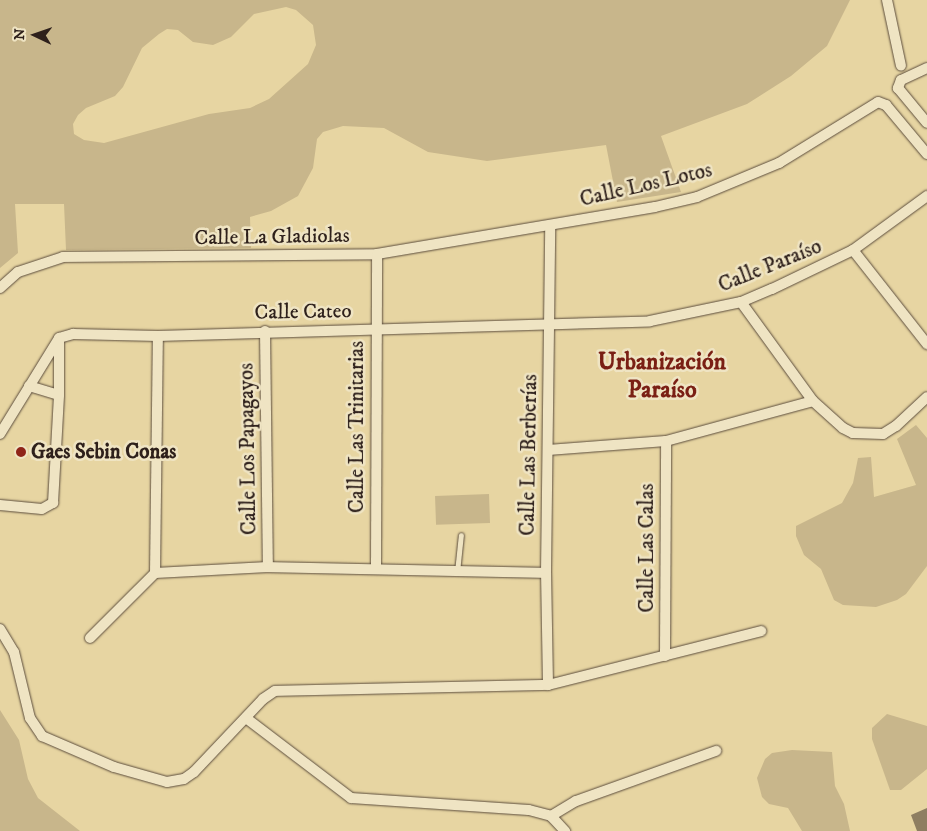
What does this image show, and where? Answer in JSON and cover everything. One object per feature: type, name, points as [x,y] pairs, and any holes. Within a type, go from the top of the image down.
[{"type":"street","points":[[887,0],[901,66]]},
{"type":"street","points":[[927,68],[901,80],[898,88],[927,123]]},
{"type":"street","name":"Calle Los Lotos","points":[[550,225],[698,197],[779,163],[878,102],[886,105],[927,154]]},
{"type":"street","name":"Calle Paraíso","points":[[549,326],[650,321],[741,302],[853,250],[927,196]]},
{"type":"street","name":"Calle La Gladiolas","points":[[0,288],[18,272],[63,257],[377,254],[550,225]]},
{"type":"street","name":"Calle Las Berberías","points":[[548,685],[546,574],[550,225]]},
{"type":"street","points":[[853,250],[927,344]]},
{"type":"street","name":"Calle Las Trinitarias","points":[[376,569],[375,329],[377,254]]},
{"type":"street","points":[[741,302],[813,401],[843,428],[853,433],[883,434],[896,426],[927,397]]},
{"type":"street","name":"Calle Cateo","points":[[59,338],[85,332],[158,336],[265,331],[549,326]]},
{"type":"street","name":"Calle Los Papagayos","points":[[265,331],[268,567]]},
{"type":"street","points":[[155,573],[158,336]]},
{"type":"street","points":[[0,434],[59,338]]},
{"type":"street","points":[[0,505],[42,509],[53,503],[59,395],[59,338]]},
{"type":"street","points":[[30,386],[59,395]]},
{"type":"street","points":[[548,450],[666,441],[813,401]]},
{"type":"street","name":"Calle Las Calas","points":[[665,656],[666,441]]},
{"type":"street","points":[[90,638],[155,573],[268,567],[546,574]]},
{"type":"street","points":[[0,629],[14,652],[30,718],[42,736],[114,767],[167,782],[184,779],[194,772],[264,699],[276,691],[548,685],[760,631]]},
{"type":"street","points":[[246,718],[350,798],[529,810],[551,816],[565,831]]},
{"type":"street","points":[[551,816],[576,801],[716,751]]},
{"type":"lane","points":[[457,573],[461,534]]},
{"type":"shaded area","points":[[0,0],[850,0],[827,46],[791,76],[747,104],[661,136],[681,192],[617,202],[606,145],[487,161],[428,152],[384,128],[343,126],[323,132],[317,139],[313,168],[298,196],[271,211],[250,217],[251,248],[66,250],[64,204],[15,204],[18,253],[0,268]],"holes":[[[286,7],[296,10],[313,25],[316,45],[308,64],[269,99],[250,108],[209,114],[104,143],[84,140],[74,134],[73,124],[78,115],[86,108],[115,96],[123,87],[142,48],[167,29],[178,30],[193,42],[213,45],[231,37],[254,14]]]},
{"type":"shaded area","points":[[916,425],[927,438],[927,566],[906,594],[897,600],[876,607],[843,605],[834,600],[821,569],[804,555],[796,536],[796,526],[842,503],[853,483],[858,458],[871,457],[874,497],[916,485],[897,439]]},
{"type":"shaded area","points":[[489,494],[490,523],[436,525],[435,496]]},
{"type":"shaded area","points":[[0,710],[19,740],[28,779],[38,798],[80,831],[0,831]]},
{"type":"shaded area","points":[[887,714],[927,726],[927,769],[901,790],[890,790],[872,739],[872,728]]},
{"type":"shaded area","points":[[792,750],[832,752],[835,786],[844,804],[850,831],[802,831],[788,808],[769,804],[762,797],[757,778],[765,759],[772,753]]},
{"type":"building","points":[[927,808],[927,831],[917,831],[911,815]]},
{"type":"place","name":"Gaes Sebin Conas","points":[[21,452]]},
{"type":"district","name":"Urbanización Paraíso","points":[[662,377]]}]
